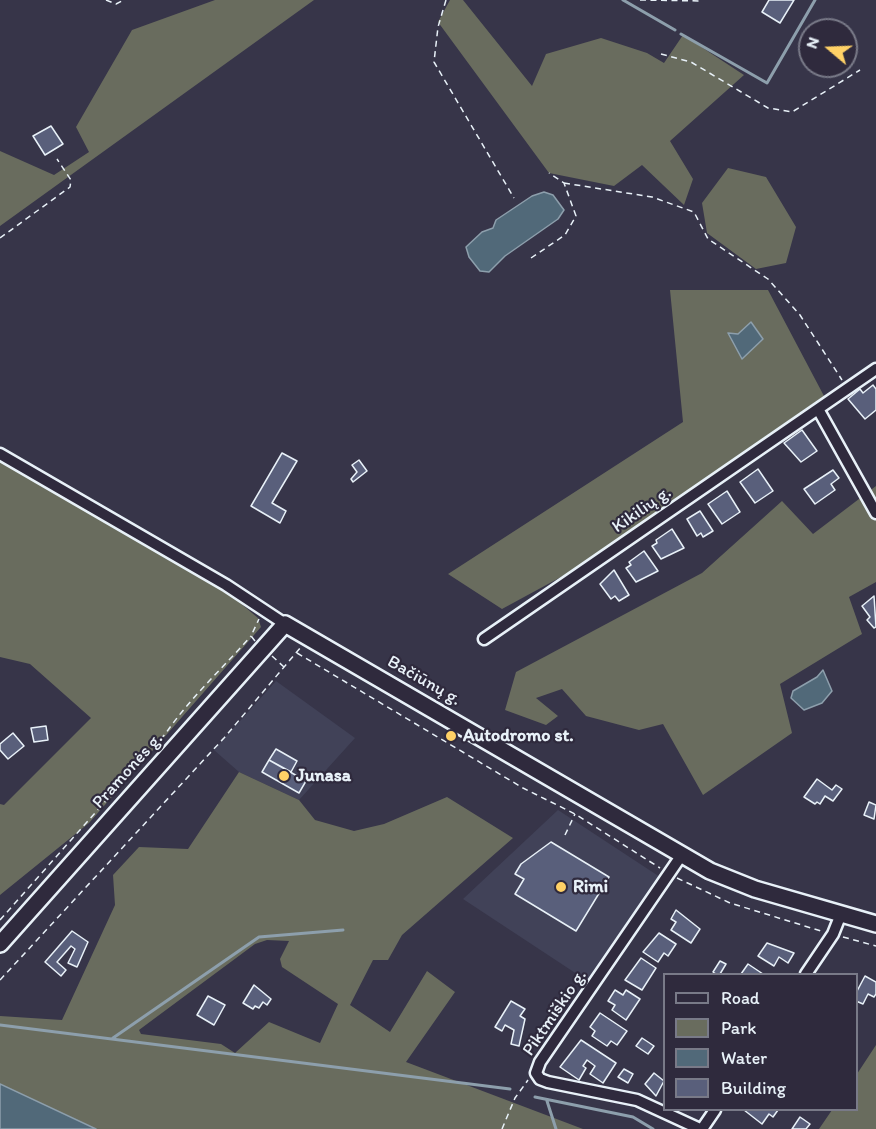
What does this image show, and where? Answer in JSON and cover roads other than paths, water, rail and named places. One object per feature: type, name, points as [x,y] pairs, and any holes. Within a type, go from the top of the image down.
[{"type":"main road","name":"Bačiūnų g.","points":[[285,624],[681,856],[732,881],[876,924]]},
{"type":"main road","name":"Pramonės g.","points":[[0,944],[285,624]]},
{"type":"street","name":"Kikilių g.","points":[[484,639],[876,369]]},
{"type":"street","points":[[818,409],[876,513]]},
{"type":"street","name":"Bačiūnų g.","points":[[0,454],[225,585],[285,624]]},
{"type":"street","name":"Piktmiškio g.","points":[[681,856],[540,1062],[536,1073],[540,1079],[548,1082],[637,1100],[701,1129]]},
{"type":"street","points":[[807,973],[833,934],[841,914]]},
{"type":"street","points":[[701,1129],[714,1111]]},
{"type":"water","points":[[544,192],[553,195],[564,210],[558,219],[505,256],[489,272],[480,271],[469,257],[466,247],[482,232],[493,228],[496,220],[532,196]]},
{"type":"water","points":[[751,322],[763,339],[742,359],[728,333],[738,334]]},
{"type":"water","points":[[823,670],[832,691],[822,703],[804,710],[791,698],[793,691],[817,677]]},
{"type":"water","points":[[0,1084],[96,1129],[0,1129]]},
{"type":"waterway","points":[[623,0],[675,30]]},
{"type":"waterway","points":[[681,34],[767,83],[815,0]]},
{"type":"waterway","points":[[113,1038],[259,937],[343,930]]},
{"type":"waterway","points":[[0,1025],[510,1089]]},
{"type":"waterway","points":[[535,1097],[633,1117],[653,1129]]},
{"type":"waterway","points":[[547,1101],[556,1129]]},
{"type":"place","name":"Autodromo st.","points":[[451,736]]},
{"type":"place","name":"Junasa","points":[[284,776]]},
{"type":"place","name":"Rimi","points":[[561,887]]}]
